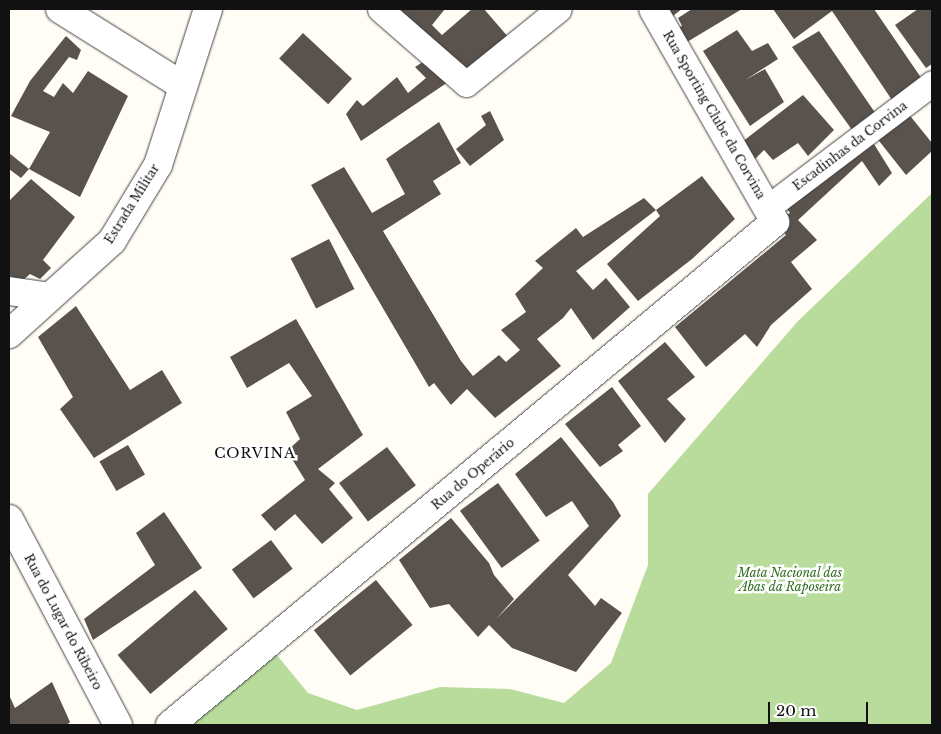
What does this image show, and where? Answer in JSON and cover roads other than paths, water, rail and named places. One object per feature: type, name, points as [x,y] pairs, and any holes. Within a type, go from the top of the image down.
[{"type":"street","points":[[60,9],[183,86]]},
{"type":"street","name":"Estrada Militar","points":[[9,334],[112,242],[158,165],[208,9]]},
{"type":"street","points":[[380,9],[466,84],[559,9]]},
{"type":"street","name":"Rua Sporting Clube da Corvina","points":[[653,9],[771,215]]},
{"type":"street","name":"Escadinhas da Corvina","points":[[771,215],[932,83]]},
{"type":"street","name":"Rua do Operário","points":[[170,725],[771,215]]},
{"type":"street","points":[[9,291],[50,298]]},
{"type":"street","name":"Rua do Lugar do Ribeiro","points":[[9,519],[118,725]]},
{"type":"district","name":"CORVINA","points":[[255,453]]},
{"type":"park label","name":"Mata Nacional das Abas da Raposeira","points":[[790,580]]}]
